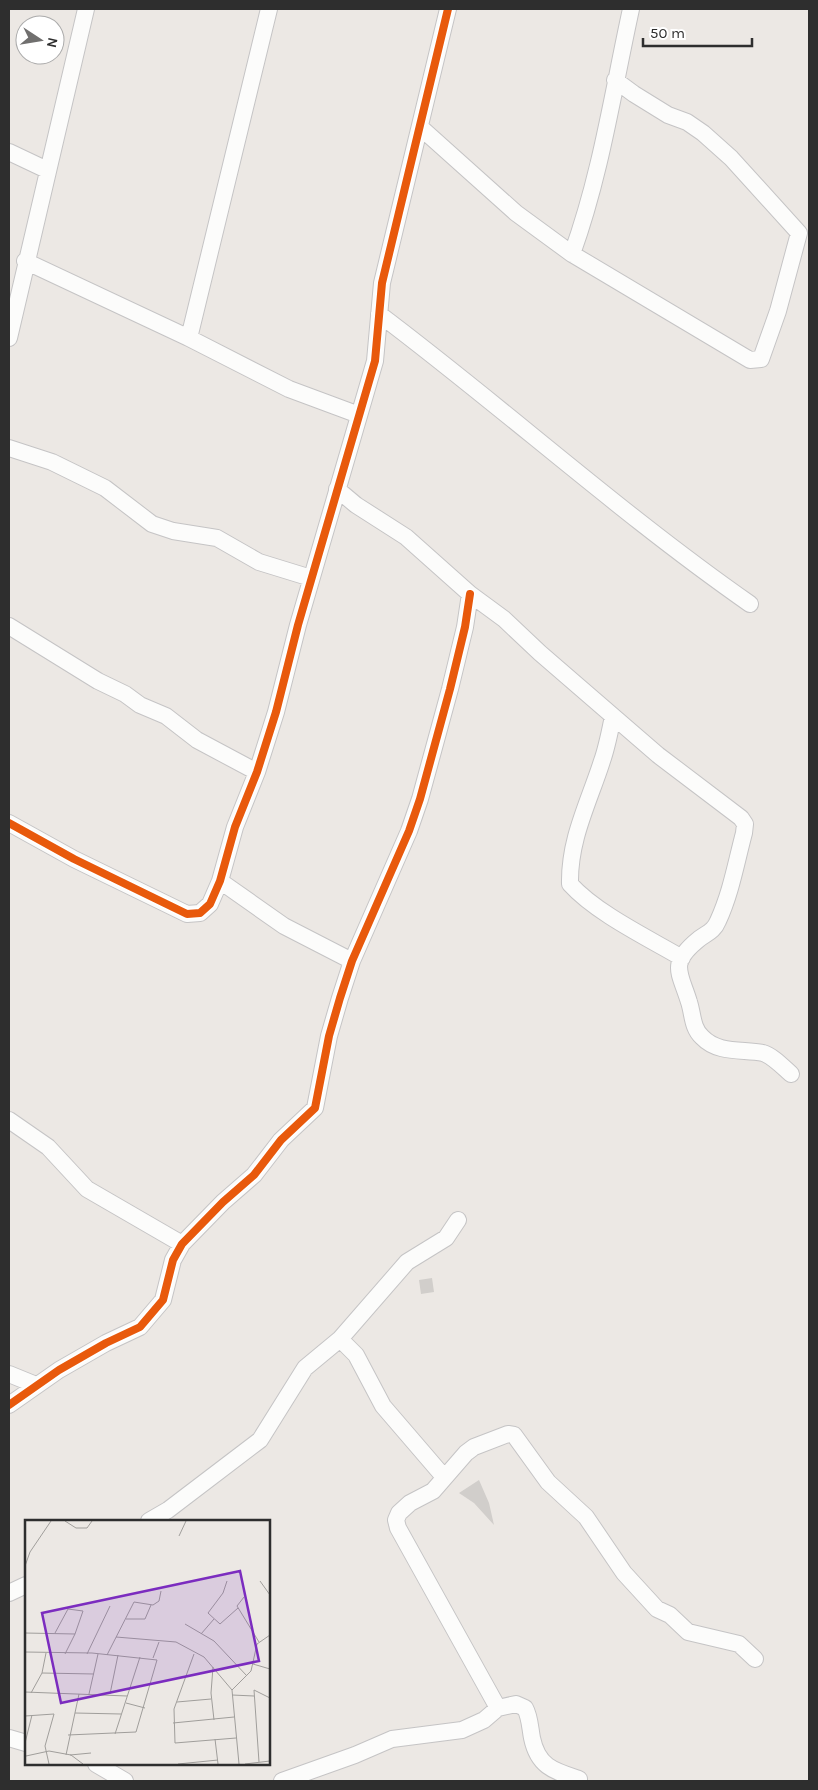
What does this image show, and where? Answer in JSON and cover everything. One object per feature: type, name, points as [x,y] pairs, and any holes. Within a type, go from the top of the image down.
[{"type":"street","points":[[9,338],[25,261],[86,9]]},
{"type":"street","points":[[189,338],[269,9]]},
{"type":"street","points":[[9,823],[74,859],[187,914],[200,913],[210,904],[220,881],[235,827],[257,772],[374,361],[382,283],[448,9]]},
{"type":"street","points":[[572,254],[587,214],[599,166],[631,9]]},
{"type":"street","points":[[420,127],[516,213],[572,254],[750,360],[762,359],[778,311],[799,233],[732,158],[703,133],[687,122],[659,110],[615,80]]},
{"type":"street","points":[[9,152],[48,170]]},
{"type":"street","points":[[25,261],[189,338],[289,388],[359,415]]},
{"type":"street","points":[[379,314],[436,357],[654,535],[750,604]]},
{"type":"street","points":[[9,448],[52,462],[105,488],[152,524],[173,531],[217,538],[259,562],[311,578]]},
{"type":"street","points":[[337,489],[356,505],[406,537],[470,594],[504,618],[540,653],[658,755],[741,818],[744,824],[728,897],[717,924],[682,958],[679,966],[679,977],[688,1000],[694,1028],[702,1038],[731,1050],[764,1054],[791,1074]]},
{"type":"street","points":[[9,1405],[36,1385],[106,1343],[140,1327],[163,1300],[173,1260],[182,1244],[223,1202],[254,1175],[281,1140],[315,1108],[329,1036],[352,961],[409,831],[420,799],[450,690],[465,627],[470,594]]},
{"type":"street","points":[[9,626],[98,681],[125,694],[140,706],[166,716],[197,740],[257,772]]},
{"type":"street","points":[[613,716],[603,760],[583,812],[571,862],[570,884],[577,892],[624,925],[682,958]]},
{"type":"street","points":[[220,881],[284,926],[352,961]]},
{"type":"street","points":[[9,1120],[48,1147],[88,1189],[182,1244]]},
{"type":"street","points":[[151,1520],[168,1510],[260,1440],[305,1368],[340,1339],[407,1262],[446,1238],[458,1220]]},
{"type":"street","points":[[340,1339],[356,1355],[383,1406],[444,1477]]},
{"type":"street","points":[[9,1374],[36,1385]]},
{"type":"street","points":[[498,1708],[398,1528],[396,1520],[399,1513],[410,1503],[434,1491],[466,1452],[508,1434],[514,1435],[548,1482],[586,1517],[624,1573],[657,1609],[670,1615],[688,1632],[739,1644],[755,1659]]},
{"type":"street","points":[[9,1593],[25,1585]]},
{"type":"street","points":[[282,1781],[355,1755],[392,1739],[472,1728],[498,1708],[516,1704],[525,1708],[534,1746],[543,1764],[552,1771],[579,1779]]},
{"type":"street","points":[[9,1738],[25,1743]]},
{"type":"street","points":[[98,1765],[125,1781]]},
{"type":"building","points":[[432,1278],[434,1292],[421,1294],[419,1280]]},
{"type":"building","points":[[479,1480],[489,1503],[494,1525],[474,1503],[459,1493]]},
{"type":"cycle path","points":[[9,823],[74,859],[187,914],[200,913],[210,904],[220,881],[235,827],[257,772],[276,712],[298,625],[375,361],[382,283],[448,9]]},
{"type":"cycle path","points":[[9,1405],[59,1370],[106,1343],[140,1327],[163,1300],[173,1260],[182,1244],[223,1202],[254,1175],[281,1140],[315,1108],[329,1036],[352,961],[409,831],[420,799],[450,689],[465,627],[470,594]]}]
